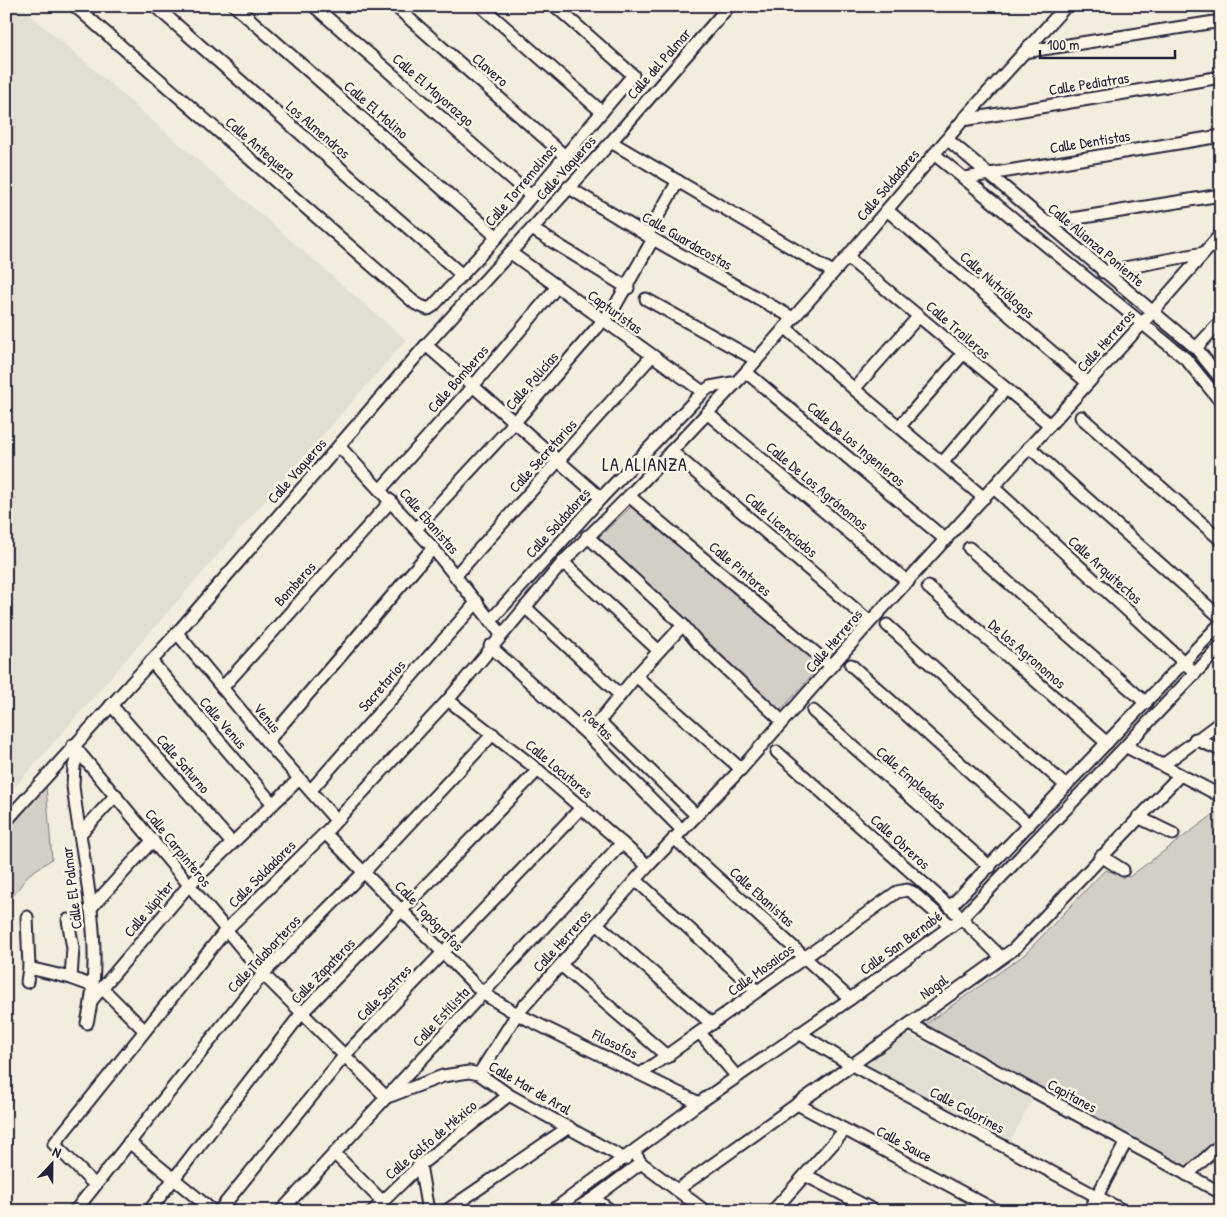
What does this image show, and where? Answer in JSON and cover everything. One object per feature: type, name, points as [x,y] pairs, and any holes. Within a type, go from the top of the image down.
[{"type":"street","name":"Calle Antequera","points":[[75,6],[416,304],[428,309]]},
{"type":"street","name":"Los Almendros","points":[[155,6],[462,275]]},
{"type":"street","name":"Calle El Molino","points":[[235,6],[497,237]]},
{"type":"street","name":"Calle El Mayorazgo","points":[[314,6],[531,196]]},
{"type":"street","name":"Clavero","points":[[395,6],[565,156]]},
{"type":"street","points":[[481,6],[602,112]]},
{"type":"street","name":"Calle Torremolinos","points":[[428,309],[497,237],[633,74],[555,6]]},
{"type":"street","name":"Calle del Palmar","points":[[611,142],[729,6]]},
{"type":"street","name":"Calle Soldadores","points":[[95,1185],[54,1144],[226,930],[325,833],[448,700],[490,646],[563,562],[629,496],[707,413],[732,383],[746,372],[963,120],[1066,6]]},
{"type":"street","points":[[1024,52],[1221,21]]},
{"type":"street","name":"Calle Pediatras","points":[[963,120],[1221,77]]},
{"type":"street","name":"Calle Dentistas","points":[[965,178],[1221,136]]},
{"type":"street","name":"Calle Alianza Poniente","points":[[946,140],[1196,348],[1221,379]]},
{"type":"street","points":[[611,142],[834,272]]},
{"type":"street","name":"Calle Vaqueros","points":[[6,821],[76,748],[111,705],[177,633],[426,345],[611,142]]},
{"type":"street","points":[[934,154],[1181,355],[1207,383],[1221,402]]},
{"type":"street","points":[[650,237],[678,181]]},
{"type":"street","name":"Calle Guardacostas","points":[[568,187],[650,237],[793,318]]},
{"type":"street","points":[[1046,223],[1221,195]]},
{"type":"street","name":"Calle Nutriólogos","points":[[887,210],[1088,383]]},
{"type":"street","points":[[532,229],[628,288]]},
{"type":"street","name":"Calle Herreros","points":[[479,1074],[517,1014],[561,964],[648,866],[741,769],[870,622],[1142,325],[1221,234]]},
{"type":"street","name":"Calle Policías","points":[[416,529],[515,422],[604,321],[628,288],[650,237]]},
{"type":"street","name":"Capturistas","points":[[511,253],[651,357],[703,392]]},
{"type":"street","points":[[1103,272],[1204,253]]},
{"type":"street","name":"Calle Traileros","points":[[847,257],[919,316],[962,355],[1050,425]]},
{"type":"street","name":"Calle Bomberos","points":[[381,489],[473,386],[556,288]]},
{"type":"street","points":[[646,299],[756,360]]},
{"type":"street","points":[[854,389],[919,316]]},
{"type":"street","points":[[1196,348],[1221,321]]},
{"type":"street","points":[[785,327],[854,389],[984,498]]},
{"type":"street","points":[[426,345],[601,498]]},
{"type":"street","points":[[900,426],[962,355]]},
{"type":"street","name":"Calle Secretarios","points":[[456,575],[651,357]]},
{"type":"street","name":"Calle De los Ingenieros","points":[[746,372],[946,540]]},
{"type":"street","name":"Calle Soldadores","points":[[490,621],[601,498],[703,392],[710,388],[732,383]]},
{"type":"street","points":[[943,462],[1005,390]]},
{"type":"street","name":"Calle De Los Agrónomos","points":[[707,413],[908,582]]},
{"type":"street","points":[[1081,417],[1221,540]]},
{"type":"street","name":"Calle Ebanistas","points":[[339,446],[381,489],[433,548],[456,575],[490,621]]},
{"type":"street","points":[[1029,447],[1221,618]]},
{"type":"street","name":"Calle Licenciados","points":[[671,451],[870,622]]},
{"type":"street","name":"Calle Arquitectos","points":[[994,488],[1196,673]]},
{"type":"street","name":"Calle Pintores","points":[[629,496],[831,666]]},
{"type":"street","name":"Bomberos","points":[[222,688],[391,500]]},
{"type":"street","points":[[587,536],[683,624],[697,642],[782,722]]},
{"type":"street","points":[[267,742],[433,548]]},
{"type":"street","points":[[969,548],[1146,703]]},
{"type":"street","points":[[563,562],[659,651]]},
{"type":"street","name":"De los Agronomos","points":[[928,587],[1107,743]]},
{"type":"street","name":"Sacretarios","points":[[311,790],[477,602]]},
{"type":"street","points":[[525,607],[620,695]]},
{"type":"street","points":[[490,621],[501,634]]},
{"type":"street","name":"Calle San Bernabé","points":[[950,907],[1221,623]]},
{"type":"street","points":[[588,735],[636,676],[683,624]]},
{"type":"street","points":[[887,625],[1066,786]]},
{"type":"street","name":"Venus","points":[[177,633],[267,742],[336,820]]},
{"type":"street","name":"Poetas","points":[[490,646],[588,735],[678,834]]},
{"type":"street","name":"Calle San Bernabé","points":[[552,1211],[699,1102],[850,999],[962,918],[1127,747],[1221,646]]},
{"type":"street","name":"Calle Venus","points":[[151,661],[273,804]]},
{"type":"street","points":[[851,665],[1029,825]]},
{"type":"street","points":[[636,676],[741,769]]},
{"type":"street","name":"Calle Locutores","points":[[448,700],[538,770],[648,866]]},
{"type":"street","name":"Calle Saturno","points":[[111,705],[232,843]]},
{"type":"street","name":"Calle Empleados","points":[[812,711],[990,867]]},
{"type":"street","points":[[599,721],[696,815]]},
{"type":"street","points":[[1163,765],[1195,739],[1221,722]]},
{"type":"street","name":"Calle Talabarteros","points":[[75,1211],[263,974],[365,871],[493,734]]},
{"type":"street","points":[[1195,739],[1221,750]]},
{"type":"street","points":[[1127,747],[1219,795]]},
{"type":"street","name":"Calle Carpinteros","points":[[76,748],[263,974],[386,1097]]},
{"type":"street","name":"Calle El Palmar","points":[[76,748],[73,786],[81,834],[98,987],[92,1000],[87,1022]]},
{"type":"street","name":"Calle Obreros","points":[[777,752],[950,907],[1001,957]]},
{"type":"street","name":"Calle Zapateros","points":[[148,1211],[301,1014],[538,770]]},
{"type":"street","name":"Nogal","points":[[677,1190],[850,1064],[910,1024],[1025,938],[1100,856],[1180,775]]},
{"type":"street","name":"Calle Júpiter","points":[[98,987],[189,885],[299,778]]},
{"type":"street","points":[[81,834],[116,795]]},
{"type":"street","name":"Calle Sastres","points":[[218,1211],[345,1056],[582,807]]},
{"type":"street","points":[[1138,817],[1173,834]]},
{"type":"street","name":"Calle Topógrafos","points":[[325,833],[365,871],[484,994],[517,1014]]},
{"type":"street","name":"Calle Ebanistas","points":[[678,834],[850,999]]},
{"type":"street","points":[[90,910],[153,840]]},
{"type":"street","name":"Calle Estilista","points":[[281,1211],[622,843]]},
{"type":"street","points":[[1100,856],[1124,870]]},
{"type":"street","points":[[636,880],[757,991]]},
{"type":"street","name":"Calle Mosaicos","points":[[642,1073],[668,1057],[805,956],[897,892],[907,890],[912,892],[951,926]]},
{"type":"street","points":[[27,917],[29,968],[27,982]]},
{"type":"street","points":[[68,920],[73,948],[71,978]]},
{"type":"street","points":[[597,924],[712,1024]]},
{"type":"street","points":[[561,964],[668,1057]]},
{"type":"street","points":[[29,968],[71,978],[98,987],[144,1030]]},
{"type":"street","name":"Filosofos","points":[[517,1014],[699,1102]]},
{"type":"street","name":"Capitanes","points":[[910,1024],[1221,1193]]},
{"type":"street","points":[[700,1033],[737,1077]]},
{"type":"street","name":"Calle Colorines","points":[[798,1033],[850,1064],[1124,1211]]},
{"type":"street","name":"Calle Mar de Aral","points":[[386,1097],[442,1076],[469,1072],[479,1074],[509,1095],[568,1127],[629,1155]]},
{"type":"street","name":"Calle Golfo de México","points":[[374,1211],[420,1165],[509,1095]]},
{"type":"street","name":"Calle Sauce","points":[[797,1104],[997,1211]]},
{"type":"street","points":[[446,1211],[568,1127]]},
{"type":"street","points":[[774,1211],[845,1130]]},
{"type":"street","points":[[129,1142],[213,1211]]},
{"type":"street","points":[[1089,1211],[1126,1142]]},
{"type":"street","points":[[1187,1175],[1221,1144]]},
{"type":"street","points":[[335,1154],[382,1201]]},
{"type":"street","points":[[629,1155],[705,1211]]},
{"type":"street","points":[[573,1211],[641,1163]]},
{"type":"street","points":[[420,1165],[428,1211]]},
{"type":"street","points":[[805,1175],[875,1211]]},
{"type":"street","points":[[594,1198],[611,1211]]},
{"type":"shaded area","points":[[14,6],[20,6],[406,340],[6,797],[6,23]]},
{"type":"shaded area","points":[[631,507],[821,665],[780,711],[599,537]]},
{"type":"shaded area","points":[[46,786],[52,859],[28,875],[6,906],[6,833]]},
{"type":"shaded area","points":[[1221,809],[1221,1135],[1188,1167],[923,1026],[1024,955],[1105,870],[1129,877]]},
{"type":"shaded area","points":[[906,1033],[1032,1100],[1010,1142],[863,1064]]},
{"type":"district","name":"LA ALIANZA","points":[[645,465]]}]
